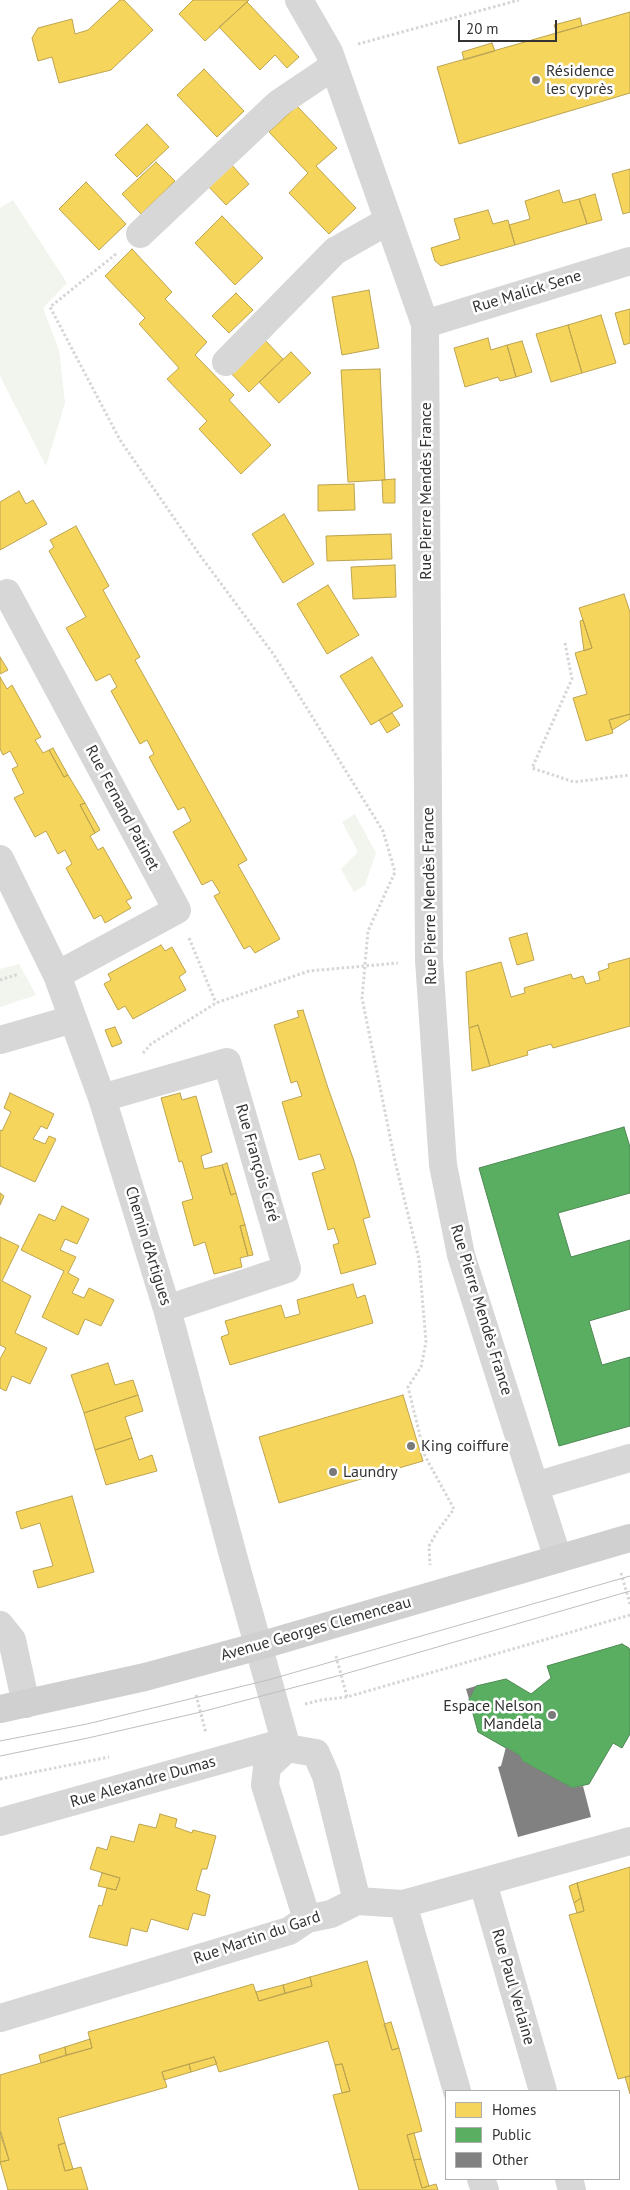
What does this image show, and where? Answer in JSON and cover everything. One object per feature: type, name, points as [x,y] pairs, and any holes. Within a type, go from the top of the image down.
[{"type":"street","name":"Rue Pierre Mendès France","points":[[299,0],[332,59],[425,324],[429,960],[443,1165],[462,1255],[558,1559]]},
{"type":"street","points":[[140,234],[279,103],[332,59]]},
{"type":"street","points":[[226,362],[336,250],[388,221]]},
{"type":"street","name":"Rue Malick Sene","points":[[425,324],[630,261]]},
{"type":"street","name":"Rue Fernand Patinet","points":[[0,596],[7,593],[177,910]]},
{"type":"street","name":"Chemin d'Artigues","points":[[0,859],[57,976],[102,1098],[168,1309],[286,1745]]},
{"type":"street","points":[[57,976],[177,910]]},
{"type":"street","points":[[0,1040],[73,1019]]},
{"type":"street","name":"Rue François Céré","points":[[102,1098],[228,1062],[287,1269],[168,1309]]},
{"type":"street","points":[[535,1486],[630,1458]]},
{"type":"street","name":"Avenue Georges Clemenceau","points":[[13,1706],[145,1677],[259,1646],[630,1538]]},
{"type":"street","points":[[0,1625],[12,1640],[13,1706]]},
{"type":"street","points":[[307,1919],[265,1785],[267,1767],[286,1745],[316,1753],[326,1776],[357,1901],[403,1904],[630,1841]]},
{"type":"street","name":"Rue Alexandre Dumas","points":[[0,1822],[286,1745]]},
{"type":"street","name":"Rue Paul Verlaine","points":[[483,1883],[543,2090]]},
{"type":"street","name":"Rue Martin du Gard","points":[[0,2018],[289,1930],[307,1919],[331,1914],[357,1901]]},
{"type":"street","points":[[403,1904],[456,2090]]},
{"type":"path","points":[[332,59],[519,0]]},
{"type":"path","points":[[140,234],[50,307],[120,440],[199,554],[274,655],[383,831],[395,872],[368,931],[362,998],[395,1161],[419,1259],[426,1342],[421,1367],[408,1387],[425,1456],[454,1510],[429,1546],[430,1570]]},
{"type":"path","points":[[565,643],[572,679],[532,768],[574,782],[630,776]]},
{"type":"path","points":[[177,910],[216,1003]]},
{"type":"path","points":[[139,1058],[151,1044],[216,1003],[309,971],[429,960]]},
{"type":"path","points":[[0,980],[19,974]]},
{"type":"path","points":[[277,1712],[321,1700],[347,1697],[630,1615]]},
{"type":"path","points":[[198,1735],[215,1730]]},
{"type":"path","points":[[0,1778],[110,1756]]},
{"type":"shaded area","points":[[13,200],[67,283],[43,308],[59,350],[65,403],[46,466],[0,376],[0,208]]},
{"type":"shaded area","points":[[355,814],[376,853],[365,885],[354,892],[341,869],[358,852],[342,822]]},
{"type":"shaded area","points":[[19,964],[36,995],[0,1007],[0,969]]},
{"type":"building: Homes","points":[[120,0],[124,0],[153,30],[111,70],[59,83],[52,57],[38,61],[32,38],[38,28],[72,19],[75,34],[88,30]]},
{"type":"building: Homes","points":[[193,0],[249,0],[205,41],[179,14]]},
{"type":"building: Homes","points":[[247,2],[299,57],[287,68],[275,55],[260,70],[219,27]]},
{"type":"building: Homes","name":"Résidence les cyprès","points":[[630,12],[630,93],[459,144],[437,67]]},
{"type":"building: Homes","points":[[580,18],[582,26],[557,33],[554,25]]},
{"type":"building: Homes","points":[[492,43],[495,51],[464,60],[462,52]]},
{"type":"building: Homes","points":[[204,69],[244,111],[217,137],[177,95]]},
{"type":"building: Homes","points":[[297,106],[337,148],[316,166],[356,208],[329,234],[289,193],[308,173],[269,132]]},
{"type":"building: Homes","points":[[147,124],[169,147],[137,177],[115,155]]},
{"type":"building: Homes","points":[[156,162],[175,181],[141,214],[122,194]]},
{"type":"building: Homes","points":[[230,163],[249,184],[226,205],[207,185]]},
{"type":"building: Homes","points":[[630,169],[630,212],[623,214],[612,174]]},
{"type":"building: Homes","points":[[86,182],[126,224],[99,250],[59,209]]},
{"type":"building: Homes","points":[[559,190],[563,203],[579,199],[587,224],[515,245],[509,225],[530,219],[525,201]]},
{"type":"building: Homes","points":[[595,194],[602,220],[587,224],[579,199]]},
{"type":"building: Homes","points":[[488,210],[493,224],[508,220],[515,245],[441,266],[435,261],[431,248],[460,239],[454,219]]},
{"type":"building: Homes","points":[[222,216],[263,258],[235,285],[195,243]]},
{"type":"building: Homes","points":[[132,249],[172,292],[165,299],[207,342],[195,355],[234,395],[229,400],[271,445],[241,474],[199,429],[207,421],[167,379],[179,368],[139,324],[145,318],[105,276]]},
{"type":"building: Homes","points":[[369,290],[379,348],[342,355],[332,297]]},
{"type":"building: Homes","points":[[236,293],[253,310],[229,333],[212,316]]},
{"type":"building: Homes","points":[[630,309],[630,343],[624,345],[615,313]]},
{"type":"building: Homes","points":[[601,315],[616,363],[582,373],[568,325]]},
{"type":"building: Homes","points":[[568,325],[582,373],[551,382],[536,334]]},
{"type":"building: Homes","points":[[263,338],[283,359],[249,392],[229,371]]},
{"type":"building: Homes","points":[[488,338],[491,350],[507,345],[516,377],[500,381],[498,377],[465,387],[454,348]]},
{"type":"building: Homes","points":[[522,341],[532,372],[516,377],[507,345]]},
{"type":"building: Homes","points":[[291,352],[311,373],[279,403],[259,382]]},
{"type":"building: Homes","points":[[380,369],[385,480],[348,482],[341,370]]},
{"type":"building: Homes","points":[[395,479],[395,503],[383,503],[382,480]]},
{"type":"building: Homes","points":[[354,484],[355,510],[318,511],[318,485]]},
{"type":"building: Homes","points":[[19,491],[26,504],[33,500],[47,524],[0,550],[0,502]]},
{"type":"building: Homes","points":[[284,514],[314,564],[283,583],[252,534]]},
{"type":"building: Homes","points":[[76,526],[109,586],[103,590],[140,657],[135,660],[247,860],[238,865],[280,939],[255,953],[250,946],[244,949],[214,896],[220,893],[212,880],[202,885],[173,832],[191,821],[184,807],[178,810],[149,757],[154,754],[147,740],[140,744],[111,691],[117,687],[110,674],[96,681],[66,628],[86,617],[49,551],[54,547],[50,540]]},
{"type":"building: Homes","points":[[391,534],[392,559],[327,561],[326,536]]},
{"type":"building: Homes","points":[[395,565],[396,597],[353,599],[351,567]]},
{"type":"building: Homes","points":[[328,585],[359,635],[327,654],[297,604]]},
{"type":"building: Homes","points":[[624,594],[630,612],[630,714],[609,720],[613,733],[586,741],[573,698],[587,694],[575,653],[592,648],[579,608]]},
{"type":"building: Homes","points":[[583,620],[592,648],[584,651],[580,621]]},
{"type":"building: Homes","points":[[0,657],[8,670],[0,674]]},
{"type":"building: Homes","points":[[372,657],[403,706],[371,725],[340,676]]},
{"type":"building: Homes","points":[[0,677],[7,689],[12,685],[41,737],[35,740],[43,753],[49,750],[64,777],[68,775],[85,803],[80,805],[95,833],[90,836],[98,850],[103,847],[132,898],[126,901],[131,908],[105,923],[101,915],[94,919],[66,868],[72,864],[65,850],[58,854],[46,831],[35,837],[14,798],[24,793],[12,769],[18,766],[10,751],[3,755],[0,749]]},
{"type":"building: Homes","points":[[392,713],[400,725],[387,733],[379,720]]},
{"type":"building: Homes","points":[[630,714],[630,719],[612,730],[609,720]]},
{"type":"building: Homes","points":[[53,748],[68,775],[64,777],[49,750]]},
{"type":"building: Homes","points":[[85,803],[100,830],[95,833],[80,805]]},
{"type":"building: Homes","points":[[527,933],[534,960],[517,965],[509,938]]},
{"type":"building: Homes","points":[[161,945],[165,951],[172,947],[186,972],[179,977],[186,990],[133,1019],[125,1006],[118,1010],[104,984],[111,980],[108,974]]},
{"type":"building: Homes","points":[[630,958],[630,1026],[553,1048],[551,1044],[527,1051],[528,1055],[490,1066],[478,1025],[469,1028],[466,972],[501,962],[511,997],[525,993],[524,988],[571,974],[573,979],[583,976],[586,984],[600,980],[598,972],[609,968],[608,964]]},
{"type":"building: Homes","points":[[303,1010],[354,1161],[370,1217],[363,1219],[376,1264],[341,1274],[333,1245],[339,1243],[334,1228],[328,1230],[312,1173],[325,1169],[320,1154],[299,1160],[282,1102],[302,1096],[297,1081],[291,1083],[274,1025],[299,1017],[297,1011]]},
{"type":"building: Homes","points":[[478,1025],[490,1066],[472,1071],[469,1028]]},
{"type":"building: Homes","points":[[115,1027],[122,1043],[112,1047],[105,1030]]},
{"type":"building: Homes","points":[[10,1093],[54,1114],[47,1129],[41,1126],[33,1139],[45,1144],[49,1136],[56,1139],[35,1182],[0,1166],[0,1130],[2,1131],[11,1112],[4,1108]]},
{"type":"building: Homes","points":[[180,1093],[182,1100],[196,1096],[212,1152],[201,1156],[204,1169],[222,1165],[231,1195],[236,1193],[245,1225],[240,1226],[248,1256],[240,1258],[242,1267],[214,1274],[205,1242],[194,1246],[182,1202],[193,1199],[182,1161],[179,1162],[161,1098]]},
{"type":"building: Homes","points":[[227,1163],[236,1193],[231,1195],[222,1165]]},
{"type":"building: Homes","points":[[0,1193],[4,1196],[0,1205]]},
{"type":"building: Homes","points":[[62,1206],[89,1219],[77,1244],[65,1239],[60,1250],[76,1257],[68,1273],[79,1279],[72,1293],[84,1298],[89,1288],[114,1300],[101,1326],[85,1319],[78,1335],[42,1317],[64,1271],[21,1250],[39,1214],[55,1221]]},
{"type":"building: Homes","points":[[245,1225],[253,1255],[248,1256],[240,1226]]},
{"type":"building: Homes","points":[[0,1237],[19,1246],[2,1281],[31,1296],[15,1333],[47,1348],[30,1384],[12,1376],[6,1391],[0,1388],[0,1359],[6,1348],[0,1345]]},
{"type":"building: Homes","points":[[353,1284],[357,1298],[365,1295],[373,1323],[230,1365],[221,1337],[229,1334],[225,1321],[281,1305],[285,1318],[300,1314],[297,1300]]},
{"type":"building: Homes","points":[[108,1363],[115,1385],[133,1380],[138,1395],[84,1413],[71,1375]]},
{"type":"building: Homes","points":[[138,1395],[143,1411],[125,1417],[132,1438],[95,1450],[84,1413]]},
{"type":"building: Homes","points":[[403,1395],[423,1461],[279,1503],[259,1437]]},
{"type":"building: Homes","points":[[132,1438],[139,1460],[152,1455],[157,1471],[106,1485],[95,1450]]},
{"type":"building: Homes","points":[[72,1496],[94,1572],[38,1588],[33,1571],[53,1566],[40,1523],[21,1529],[16,1512]]},
{"type":"building: Homes","points":[[160,1814],[177,1819],[175,1827],[192,1833],[193,1830],[216,1836],[207,1869],[202,1869],[196,1890],[210,1895],[205,1916],[193,1913],[188,1930],[151,1919],[147,1932],[131,1928],[127,1946],[89,1937],[99,1905],[102,1906],[107,1888],[116,1890],[120,1878],[90,1869],[97,1847],[107,1850],[111,1836],[134,1842],[139,1824],[156,1828]]},
{"type":"building: Homes","points":[[630,1867],[630,2076],[618,2079],[569,1915],[584,1911],[577,1883]]},
{"type":"building: Homes","points":[[102,1873],[120,1878],[116,1890],[98,1886]]},
{"type":"building: Homes","points":[[577,1883],[581,1898],[574,1903],[569,1886]]},
{"type":"building: Homes","points":[[581,1898],[584,1911],[577,1913],[574,1903]]},
{"type":"building: Homes","points":[[367,1961],[392,2050],[399,2048],[422,2131],[407,2135],[422,2188],[436,2184],[438,2190],[359,2190],[333,2095],[350,2091],[342,2064],[335,2065],[328,2041],[219,2072],[214,2057],[162,2072],[167,2087],[58,2118],[65,2143],[58,2145],[65,2171],[81,2167],[88,2190],[8,2190],[0,2162],[9,2160],[0,2133],[0,2075],[92,2048],[88,2032],[253,1984],[259,2001],[312,1986],[310,1977]]},
{"type":"building: Homes","points":[[310,1977],[312,1986],[285,1993],[283,1985]]},
{"type":"building: Homes","points":[[283,1985],[285,1993],[259,2001],[256,1992]]},
{"type":"building: Homes","points":[[391,2022],[399,2048],[392,2050],[384,2024]]},
{"type":"building: Homes","points":[[90,2039],[92,2048],[66,2055],[65,2047]]},
{"type":"building: Homes","points":[[65,2047],[66,2055],[41,2063],[39,2055]]},
{"type":"building: Homes","points":[[214,2057],[217,2064],[191,2072],[189,2064]]},
{"type":"building: Homes","points":[[189,2064],[191,2072],[164,2080],[162,2072]]},
{"type":"building: Homes","points":[[342,2064],[350,2091],[342,2093],[335,2065]]},
{"type":"building: Homes","points":[[630,2076],[630,2094],[625,2077]]},
{"type":"building: Homes","points":[[0,2133],[9,2160],[0,2162]]},
{"type":"building: Homes","points":[[414,2133],[421,2159],[414,2160],[407,2135]]},
{"type":"building: Homes","points":[[65,2143],[73,2169],[65,2171],[58,2145]]},
{"type":"building: Homes","points":[[421,2159],[429,2186],[422,2188],[414,2160]]},
{"type":"building: Public","points":[[624,1127],[630,1147],[630,1193],[558,1213],[571,1257],[630,1240],[630,1309],[589,1321],[602,1365],[630,1357],[630,1426],[559,1446],[479,1168]]},
{"type":"building: Public","name":"Espace Nelson Mandela","points":[[622,1644],[629,1648],[630,1652],[630,1734],[622,1748],[613,1743],[589,1784],[572,1788],[522,1761],[520,1756],[478,1732],[469,1699],[476,1686],[506,1679],[531,1694],[551,1678],[547,1666]]},
{"type":"building: Other","points":[[476,1686],[469,1699],[466,1689]]},
{"type":"building: Other","points":[[506,1747],[520,1756],[522,1761],[572,1788],[583,1786],[591,1817],[518,1837],[498,1767],[501,1766]]},
{"type":"tram line","points":[[0,1741],[87,1724],[268,1680],[630,1576]]},
{"type":"tram line","points":[[0,1756],[201,1712],[341,1675],[630,1591]]},
{"type":"place","name":"Résidence les cyprès","points":[[536,80]]},
{"type":"place","name":"King coiffure","points":[[411,1446]]},
{"type":"place","name":"Laundry","points":[[333,1472]]},
{"type":"place","name":"Espace Nelson Mandela","points":[[552,1715]]}]
